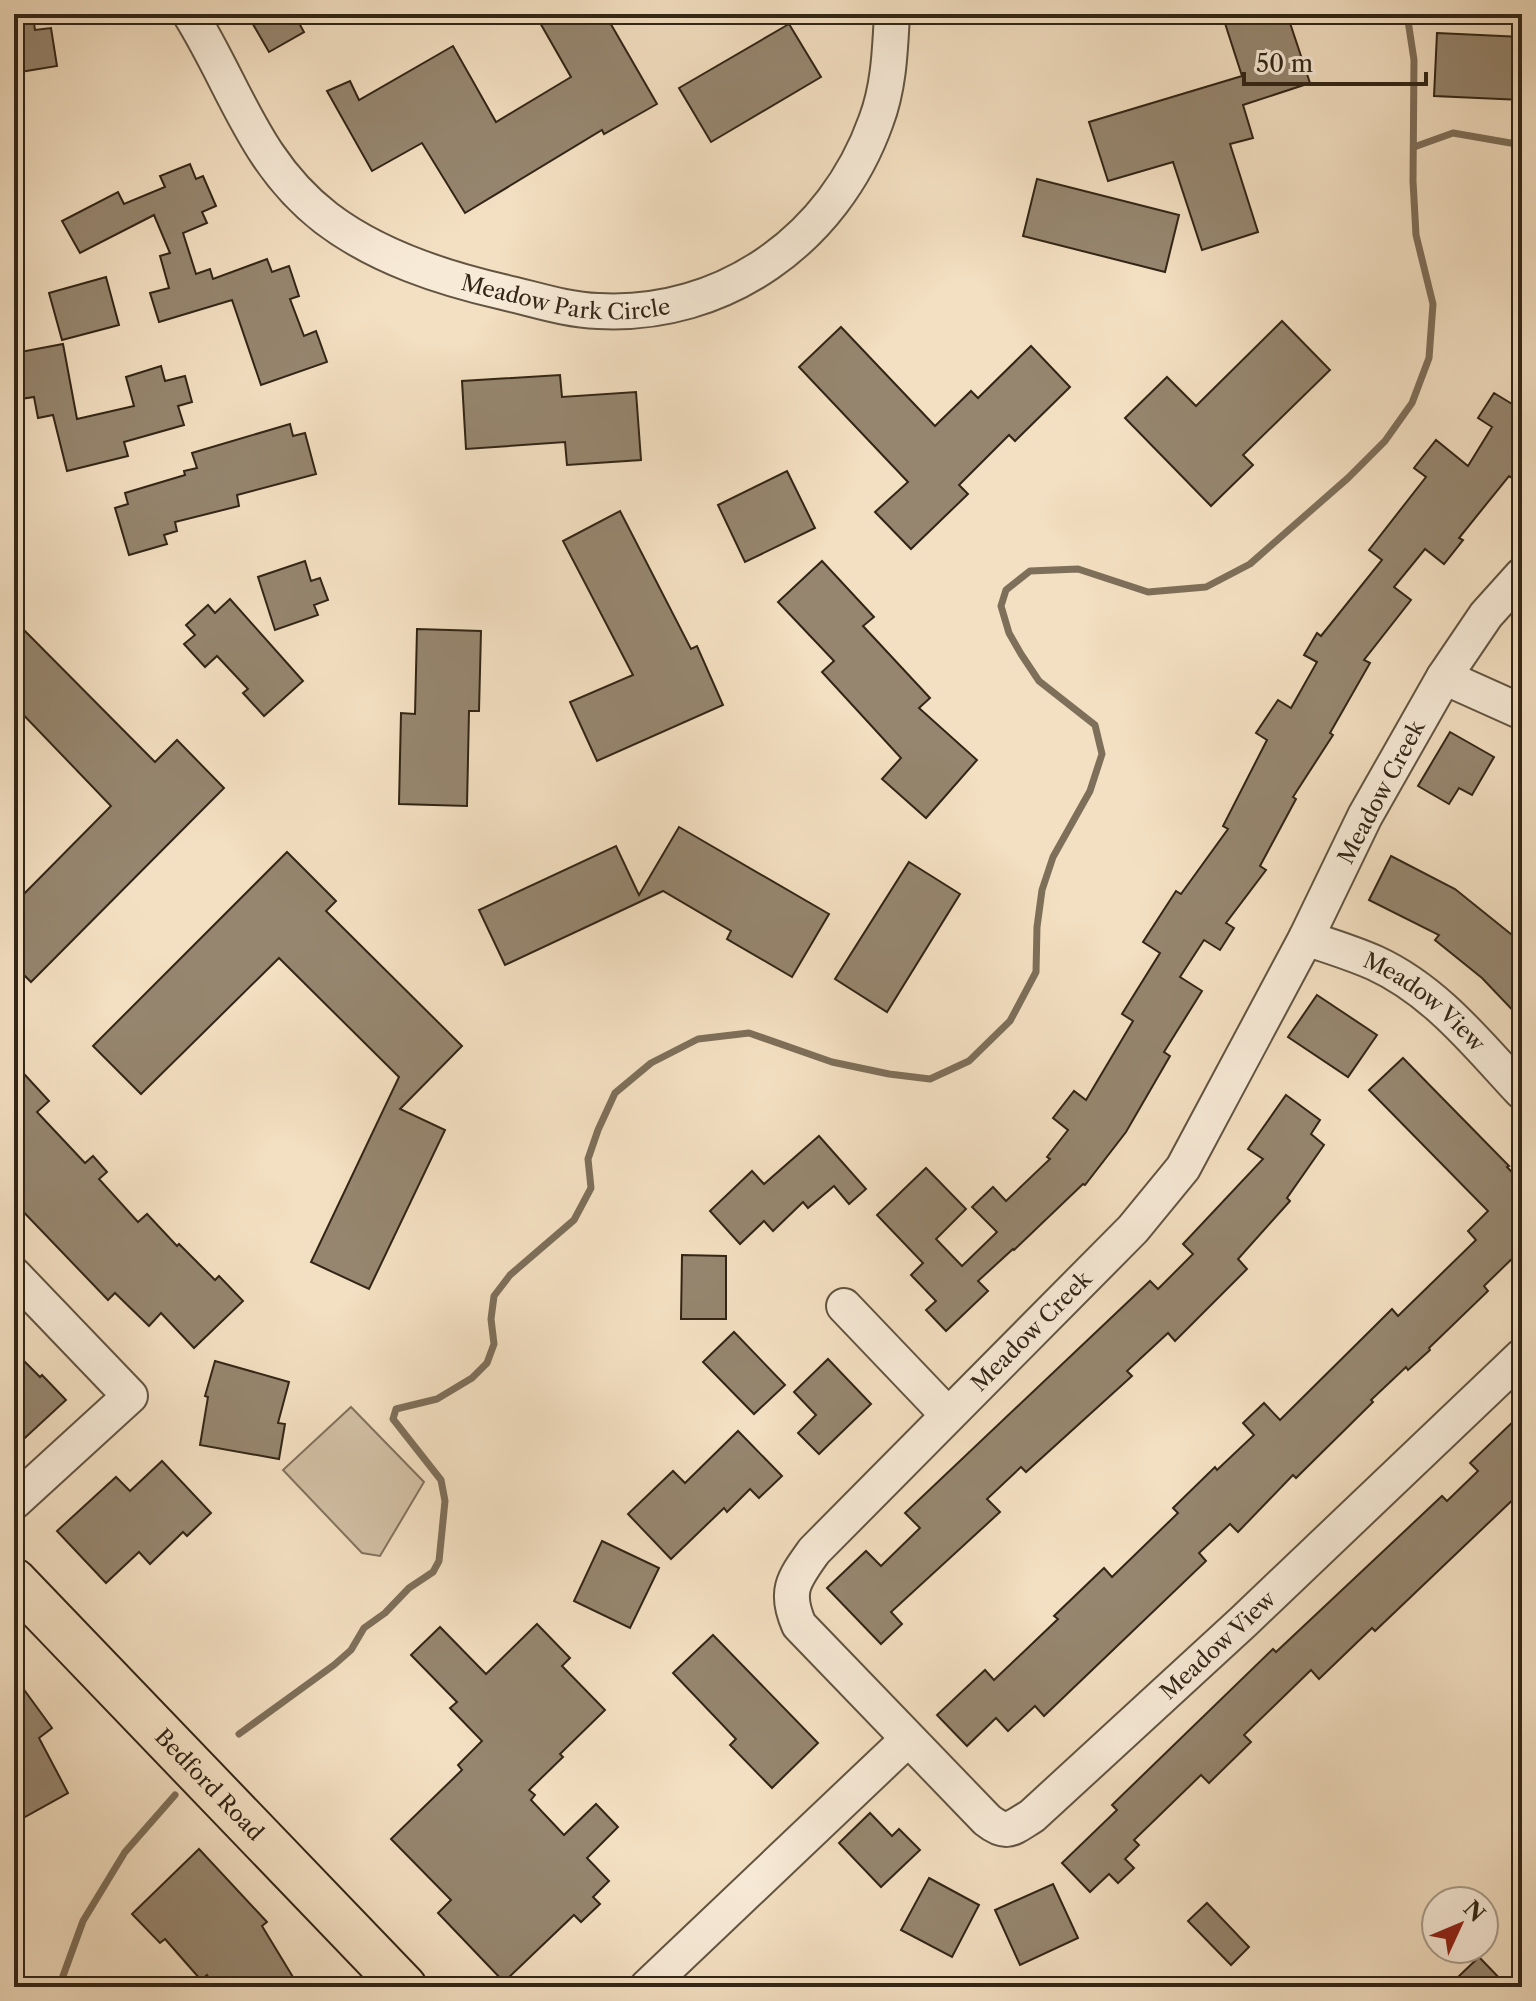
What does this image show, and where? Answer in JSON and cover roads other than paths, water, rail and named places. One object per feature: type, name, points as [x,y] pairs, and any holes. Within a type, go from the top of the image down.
[{"type":"main road","name":"Bedford Road","points":[[14,1581],[404,1987]]},
{"type":"street","name":"Meadow Park Circle","points":[[190,14],[264,153],[290,186],[327,219],[398,260],[485,288],[597,311],[659,308],[716,293],[759,271],[798,242],[863,156],[878,118],[890,63],[892,14]]},
{"type":"street","name":"Meadow Creek","points":[[907,1740],[799,1625],[792,1609],[794,1579],[814,1551],[1133,1229],[1183,1168],[1306,938],[1365,816],[1444,677],[1486,615],[1522,575]]},
{"type":"street","points":[[1444,677],[1522,712]]},
{"type":"street","name":"Meadow View","points":[[1306,938],[1376,964],[1415,986],[1452,1017],[1522,1092]]},
{"type":"street","points":[[14,1275],[130,1396],[14,1502]]},
{"type":"street","points":[[844,1306],[948,1415]]},
{"type":"street","name":"Meadow View","points":[[907,1740],[999,1830],[1009,1830],[1032,1816],[1243,1622],[1522,1356]]},
{"type":"street","points":[[647,1987],[907,1740]]},
{"type":"waterway","points":[[239,1734],[334,1665],[351,1650],[364,1628],[385,1613],[409,1588],[433,1572],[439,1561],[445,1501],[441,1480],[393,1419],[396,1409],[437,1399],[472,1378],[487,1363],[494,1344],[491,1319],[494,1296],[510,1275],[574,1220],[591,1188],[588,1159],[615,1093],[651,1063],[698,1039],[749,1033],[832,1062],[930,1079],[969,1061],[1010,1021],[1036,972],[1042,890],[1053,857],[1090,791],[1102,754],[1095,725],[1039,681],[1021,654],[1009,633],[1001,606],[1006,590],[1030,571],[1078,569],[1148,592],[1206,587],[1250,564],[1348,478],[1385,441],[1412,403],[1429,358],[1433,304],[1416,235],[1414,60],[1407,14]]},
{"type":"waterway","points":[[1414,147],[1453,133],[1522,145]]},
{"type":"waterway","points":[[59,1987],[83,1921],[125,1852],[175,1795]]}]
